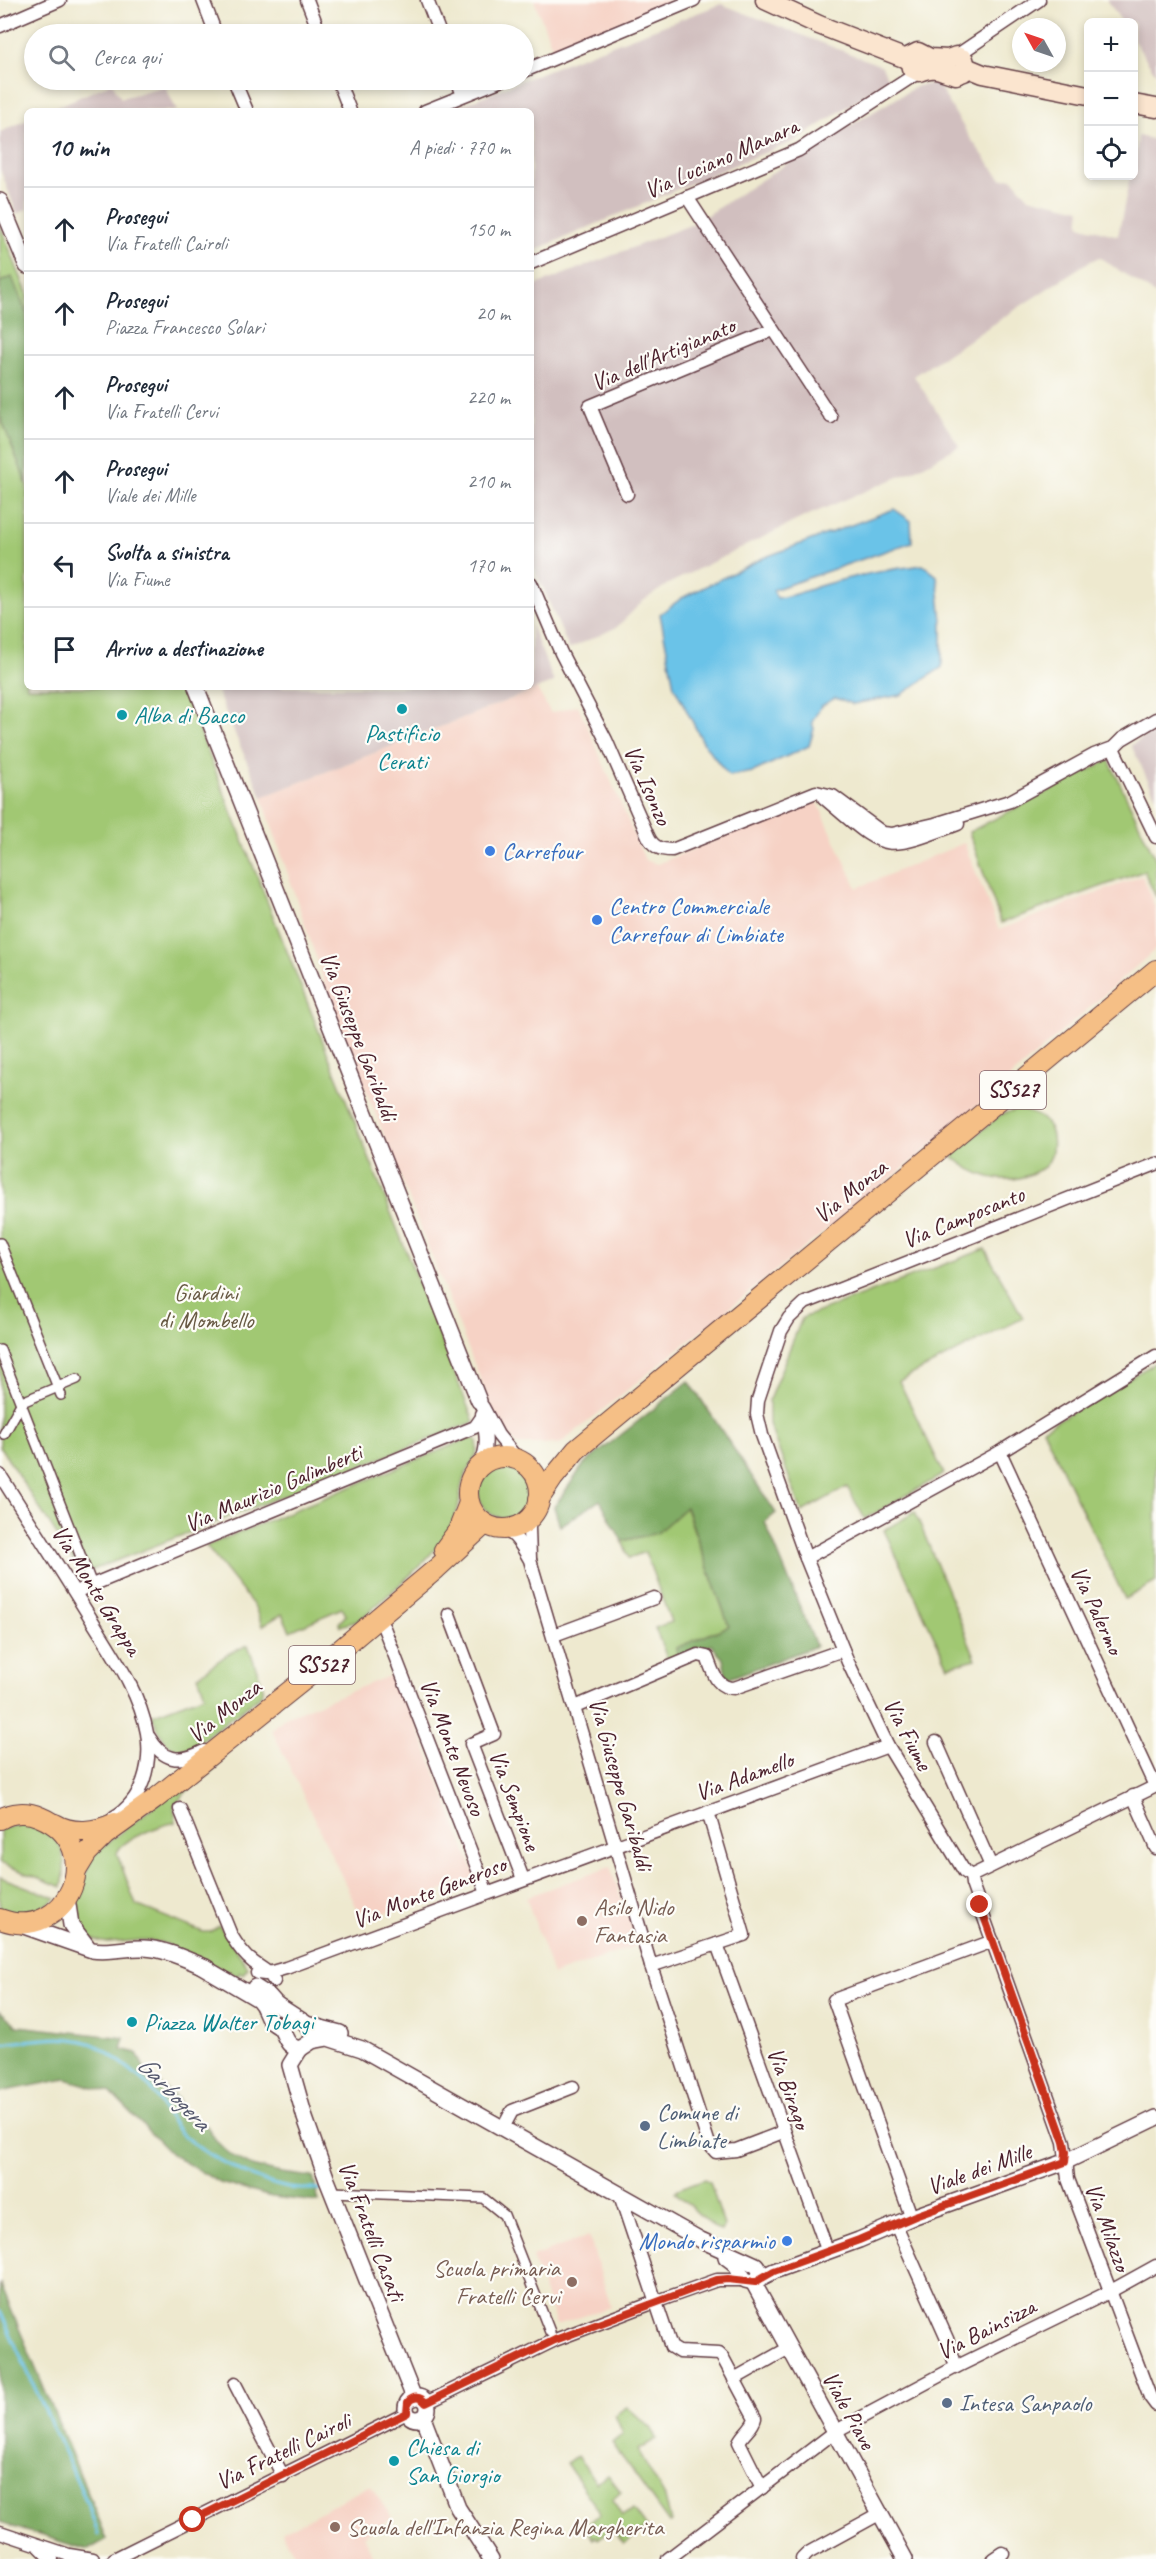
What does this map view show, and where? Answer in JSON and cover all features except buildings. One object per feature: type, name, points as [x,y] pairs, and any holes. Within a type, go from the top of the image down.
[{"type":"main road","points":[[765,0],[914,66],[937,69],[956,75],[964,72],[961,62]]},
{"type":"main road","points":[[961,62],[983,74],[1084,94]]},
{"type":"main road","points":[[1138,105],[1156,108]]},
{"type":"main road","name":"Via Monza","points":[[535,1508],[553,1478],[576,1450],[950,1143],[1156,970]]},
{"type":"main road","name":"Via Monza","points":[[523,1463],[538,1465],[576,1450]]},
{"type":"main road","points":[[499,1457],[523,1463],[538,1483],[535,1508],[518,1526],[494,1526],[476,1515],[469,1503],[469,1483],[479,1467],[499,1457]]},
{"type":"main road","name":"Via Monza","points":[[402,1597],[449,1544],[458,1531],[469,1503]]},
{"type":"main road","name":"Via Monza","points":[[76,1871],[96,1843],[241,1731],[436,1569],[494,1526]]},
{"type":"main road","name":"SS527","points":[[0,1819],[20,1813],[36,1815],[50,1821],[65,1833],[76,1861],[76,1871],[67,1898]]},
{"type":"main road","name":"Via Monza","points":[[50,1821],[64,1830],[76,1832],[102,1828],[131,1815]]},
{"type":"main road","points":[[8,1921],[39,1920],[59,1909],[67,1898]]},
{"type":"street","points":[[0,26],[60,0]]},
{"type":"street","points":[[203,0],[212,24]]},
{"type":"street","points":[[307,0],[316,24]]},
{"type":"street","points":[[427,0],[436,24]]},
{"type":"street","points":[[534,66],[694,0]]},
{"type":"street","points":[[961,62],[998,26],[1039,0]]},
{"type":"street","name":"Via Luciano Manara","points":[[534,262],[799,150],[914,66]]},
{"type":"street","points":[[238,90],[246,108]]},
{"type":"street","points":[[342,90],[349,108]]},
{"type":"street","points":[[461,90],[463,96]]},
{"type":"street","points":[[433,108],[478,90]]},
{"type":"street","name":"Via dell'Artigianato","points":[[687,197],[831,417]]},
{"type":"street","points":[[0,201],[24,259]]},
{"type":"street","name":"Via dell'Artigianato","points":[[627,494],[590,406],[773,330]]},
{"type":"street","name":"Via Isonzo","points":[[534,590],[561,653],[606,740],[648,837],[657,847],[672,850],[816,792],[833,796],[878,831],[888,834],[987,809],[1010,801],[1094,755],[1113,748],[1122,739],[1156,719]]},
{"type":"street","name":"Via Giuseppe Garibaldi","points":[[197,690],[479,1401],[498,1435],[523,1463]]},
{"type":"street","points":[[1113,748],[1156,837]]},
{"type":"street","name":"Via Camposanto","points":[[789,1318],[811,1300],[1156,1164]]},
{"type":"street","points":[[0,1243],[59,1391]]},
{"type":"street","name":"Via Fiume","points":[[789,1318],[781,1331],[758,1400],[757,1414],[762,1436],[806,1558],[843,1650],[888,1746],[964,1871],[971,1876],[1064,2142],[1065,2162]]},
{"type":"street","points":[[0,1350],[92,1584]]},
{"type":"street","points":[[806,1558],[1000,1452],[1156,1356]]},
{"type":"street","points":[[4,1434],[22,1402],[59,1391],[77,1379]]},
{"type":"street","name":"Via Giuseppe Garibaldi","points":[[479,1401],[487,1445],[479,1467]]},
{"type":"street","name":"Via Maurizio Galimberti","points":[[75,1592],[476,1427],[482,1417]]},
{"type":"street","name":"Via Palermo","points":[[1000,1452],[1156,1786]]},
{"type":"street","name":"Via Monte Grappa","points":[[0,1475],[122,1670],[147,1733],[162,1754],[184,1760],[241,1731]]},
{"type":"street","name":"Via Giuseppe Garibaldi","points":[[530,1560],[529,1528],[535,1508]]},
{"type":"street","name":"Via Giuseppe Garibaldi","points":[[494,1526],[508,1531],[516,1538],[530,1560],[651,1966],[709,2144],[719,2152],[736,2150],[783,2132]]},
{"type":"street","points":[[554,1635],[654,1598]]},
{"type":"street","name":"Via Sempione","points":[[449,1614],[494,1734],[471,1744],[522,1879]]},
{"type":"street","name":"Via Monte Nevoso","points":[[377,1617],[386,1632],[487,1893]]},
{"type":"street","points":[[575,1707],[698,1655],[707,1657],[719,1684],[725,1688],[734,1688],[843,1650]]},
{"type":"street","name":"Via Monte Grappa","points":[[92,1830],[120,1814],[135,1800],[147,1765],[147,1733]]},
{"type":"street","points":[[936,1742],[991,1866]]},
{"type":"street","name":"Via Adamello","points":[[615,1846],[888,1746]]},
{"type":"street","points":[[971,1876],[1156,1786]]},
{"type":"street","points":[[1133,1797],[1156,1848]]},
{"type":"street","points":[[180,1809],[231,1935],[274,1995],[277,2008],[270,2020],[298,2045],[328,2038],[362,2049]]},
{"type":"street","points":[[651,1966],[744,1935],[708,1812]]},
{"type":"street","name":"Via Monte Generoso","points":[[260,1974],[286,1968],[615,1846]]},
{"type":"street","points":[[67,1898],[71,1925],[82,1941],[92,1950]]},
{"type":"street","points":[[8,1921],[92,1950],[156,1949],[200,1965],[306,2024],[341,2033],[362,2049],[701,2240],[750,2276]]},
{"type":"street","points":[[913,2216],[834,2000],[993,1941]]},
{"type":"street","name":"Via Birago","points":[[717,1944],[825,2244]]},
{"type":"street","points":[[200,1965],[260,1974]]},
{"type":"street","points":[[260,1974],[277,2008]]},
{"type":"street","name":"Via Fratelli Casati","points":[[306,2024],[311,2036],[284,2055],[332,2192],[421,2406],[458,2508],[491,2559]]},
{"type":"street","points":[[503,2128],[512,2112],[573,2087]]},
{"type":"street","points":[[477,2115],[508,2140],[556,2167],[582,2173]]},
{"type":"street","name":"Viale dei Mille","points":[[750,2276],[770,2262],[913,2216],[1065,2162],[1156,2118]]},
{"type":"street","name":"Via Milazzo","points":[[1065,2162],[1068,2179],[1109,2292],[1150,2397],[1156,2405]]},
{"type":"street","points":[[332,2192],[483,2198],[504,2215],[550,2332]]},
{"type":"street","points":[[620,2194],[671,2347],[674,2351],[719,2354],[754,2418],[754,2423],[742,2435],[739,2442],[762,2488]]},
{"type":"street","name":"Viale dei Mille","points":[[750,2276],[774,2271],[913,2216]]},
{"type":"street","points":[[896,2224],[948,2341],[956,2367]]},
{"type":"street","name":"Via Bainsizza","points":[[668,2559],[836,2431],[956,2367],[1109,2292],[1156,2266]]},
{"type":"street","points":[[407,2413],[408,2402],[421,2406],[555,2340],[717,2280],[750,2276]]},
{"type":"street","name":"Viale Piave","points":[[750,2276],[905,2559]]},
{"type":"street","points":[[734,2379],[789,2348]]},
{"type":"street","points":[[235,2384],[283,2476]]},
{"type":"street","name":"Via Fratelli Cairoli","points":[[114,2559],[407,2413]]},
{"type":"street","points":[[802,2559],[808,2553],[881,2513]]},
{"type":"street","points":[[0,2532],[73,2557],[93,2559]]},
{"type":"street","points":[[39,2546],[52,2559]]},
{"type":"shaded area","points":[[534,0],[677,0],[553,49]]},
{"type":"shaded area","points":[[1107,0],[1156,0],[1156,74],[1138,47],[1138,18],[1119,18]]},
{"type":"shaded area","points":[[721,4],[882,66],[888,79],[798,140],[534,251],[534,108],[454,108],[499,90],[534,90],[534,76]]},
{"type":"shaded area","points":[[937,83],[970,138],[1001,179],[1012,178],[1028,197],[1081,209],[1079,225],[1118,236],[1129,180],[1138,180],[1138,136],[1156,140],[1156,295],[1099,257],[1085,264],[914,376],[959,446],[915,470],[804,517],[668,584],[643,601],[617,627],[569,649],[534,567],[534,286],[693,224],[794,159],[917,86]]},
{"type":"shaded area","points":[[96,90],[116,90],[121,98],[150,90],[167,90],[176,108],[54,108]]},
{"type":"shaded area","points":[[24,121],[24,210],[17,214],[0,169],[0,132]]},
{"type":"shaded area","points":[[534,632],[554,682],[534,690]]},
{"type":"shaded area","points":[[537,689],[551,713],[578,705],[645,860],[657,864],[816,799],[857,888],[964,843],[999,930],[1142,876],[1156,909],[1156,949],[940,1139],[560,1444],[517,1444],[498,1424],[329,996],[262,797]]},
{"type":"shaded area","points":[[216,690],[534,690],[262,797]]},
{"type":"shaded area","points":[[1156,730],[1156,797],[1131,745]]},
{"type":"shaded area","points":[[397,1673],[476,1878],[363,1921],[272,1730],[285,1717]]},
{"type":"shaded area","name":"Asilo Nido Fantasia","points":[[610,1867],[638,1945],[553,1975],[526,1897]]},
{"type":"shaded area","name":"Scuola primaria Fratelli Cervi","points":[[589,2236],[611,2307],[556,2325],[532,2257]]},
{"type":"shaded area","name":"Scuola dell'Infanzia Regina Margherita","points":[[370,2485],[392,2518],[363,2537],[376,2559],[298,2559],[282,2533]]},
{"type":"green space","name":"Giardini di Mombello","points":[[0,225],[24,285],[24,690],[183,690],[474,1422],[82,1574],[0,1447]]},
{"type":"green space","points":[[12,277],[24,307],[24,477],[0,416],[0,282]]},
{"type":"green space","points":[[1109,760],[1156,860],[1156,897],[1144,871],[1001,923],[969,832]]},
{"type":"green space","points":[[1017,1109],[1037,1115],[1049,1127],[1052,1151],[1043,1168],[1022,1177],[1001,1179],[980,1174],[952,1156],[1000,1115]]},
{"type":"green space","points":[[985,1249],[1023,1318],[899,1381],[944,1474],[865,1519],[847,1487],[802,1512],[769,1424],[769,1400],[802,1318]]},
{"type":"green space","points":[[1156,1362],[1156,1582],[1125,1599],[1043,1429]]},
{"type":"green space","points":[[689,1381],[776,1513],[765,1522],[816,1646],[727,1679],[723,1659],[712,1645],[678,1658],[676,1648],[729,1626],[686,1507],[657,1533],[622,1541],[600,1500],[560,1526],[554,1507],[584,1464]]},
{"type":"green space","points":[[470,1438],[477,1440],[477,1451],[462,1482],[458,1510],[449,1529],[428,1557],[360,1620],[340,1626],[339,1623],[346,1615],[342,1608],[290,1631],[282,1614],[262,1626],[255,1607],[206,1546]]},
{"type":"green space","points":[[505,1464],[515,1466],[524,1472],[530,1481],[532,1491],[530,1501],[524,1510],[515,1516],[505,1518],[495,1516],[486,1510],[480,1501],[478,1491],[480,1481],[486,1472],[495,1466]]},
{"type":"green space","points":[[685,1506],[729,1626],[676,1648],[678,1658],[669,1663],[655,1628],[671,1622],[645,1552],[629,1558],[622,1541],[657,1533]]},
{"type":"green space","points":[[915,1512],[976,1659],[948,1666],[884,1530]]},
{"type":"green space","points":[[248,1645],[263,1687],[261,1695],[192,1747],[177,1749],[166,1742],[152,1715],[205,1695],[198,1676],[228,1654]]},
{"type":"green space","points":[[228,1749],[214,1770],[186,1792],[174,1806],[176,1822],[152,1829],[133,1838],[120,1848],[117,1854],[136,1905],[203,1932],[211,1932],[219,1925],[248,1967],[243,1974],[240,1972],[238,1976],[160,1942],[141,1940],[108,1943],[93,1940],[85,1934],[77,1920],[75,1907],[92,1855]]},
{"type":"green space","points":[[23,1824],[46,1831],[59,1845],[64,1864],[62,1887],[0,1863],[0,1829]]},
{"type":"green space","points":[[0,1877],[56,1898],[30,1912],[16,1913],[0,1909]]},
{"type":"green space","points":[[0,2011],[18,2026],[124,2038],[121,2049],[137,2053],[146,2072],[179,2100],[184,2119],[207,2126],[227,2151],[252,2166],[313,2177],[319,2202],[272,2197],[220,2183],[171,2154],[110,2092],[66,2079],[0,2092]]},
{"type":"green space","points":[[704,2179],[710,2182],[724,2226],[721,2231],[715,2229],[675,2192]]},
{"type":"green space","points":[[0,2283],[107,2539],[88,2550],[0,2523]]},
{"type":"green space","points":[[627,2407],[652,2429],[656,2439],[638,2450],[665,2497],[671,2522],[669,2523],[612,2443],[623,2434],[615,2415]]},
{"type":"green space","points":[[578,2456],[596,2483],[608,2475],[621,2492],[612,2500],[622,2516],[634,2509],[647,2527],[624,2544],[612,2529],[598,2539],[596,2536],[593,2539],[584,2526],[601,2514],[566,2463]]},
{"type":"water","points":[[894,509],[911,521],[912,542],[773,590],[777,598],[784,597],[850,578],[923,565],[937,576],[942,620],[942,667],[901,695],[853,704],[835,698],[821,706],[812,722],[814,729],[809,746],[753,772],[729,776],[704,744],[674,686],[660,614],[682,598],[763,558]]},
{"type":"waterway","name":"Garbogera","points":[[0,2044],[63,2038],[88,2042],[111,2055],[149,2086],[180,2132],[201,2149],[243,2172],[272,2184],[293,2189],[320,2189]]},
{"type":"waterway","points":[[0,2311],[89,2507],[98,2534]]},
{"type":"place","name":"Pastificio Cerati","points":[[402,709]]},
{"type":"place","name":"Alba di Bacco","points":[[122,715]]},
{"type":"place","name":"Carrefour","points":[[490,851]]},
{"type":"place","name":"Centro Commerciale Carrefour di Limbiate","points":[[597,920]]},
{"type":"place","name":"Asilo Nido Fantasia","points":[[582,1921]]},
{"type":"place","name":"Piazza Walter Tobagi","points":[[132,2022]]},
{"type":"place","name":"Comune di Limbiate","points":[[645,2126]]},
{"type":"place","name":"Mondo risparmio","points":[[787,2241]]},
{"type":"place","name":"Scuola primaria Fratelli Cervi","points":[[572,2282]]},
{"type":"place","name":"Intesa Sanpaolo","points":[[947,2403]]},
{"type":"place","name":"Chiesa di San Giorgio","points":[[394,2461]]},
{"type":"place","name":"Scuola dell'Infanzia Regina Margherita","points":[[335,2527]]},
{"type":"route","points":[[193,2520],[407,2413],[406,2406],[414,2398],[421,2398],[426,2403],[555,2340],[717,2280],[755,2282],[774,2271],[859,2240],[952,2201],[1065,2162],[1064,2142],[980,1905]]}]
